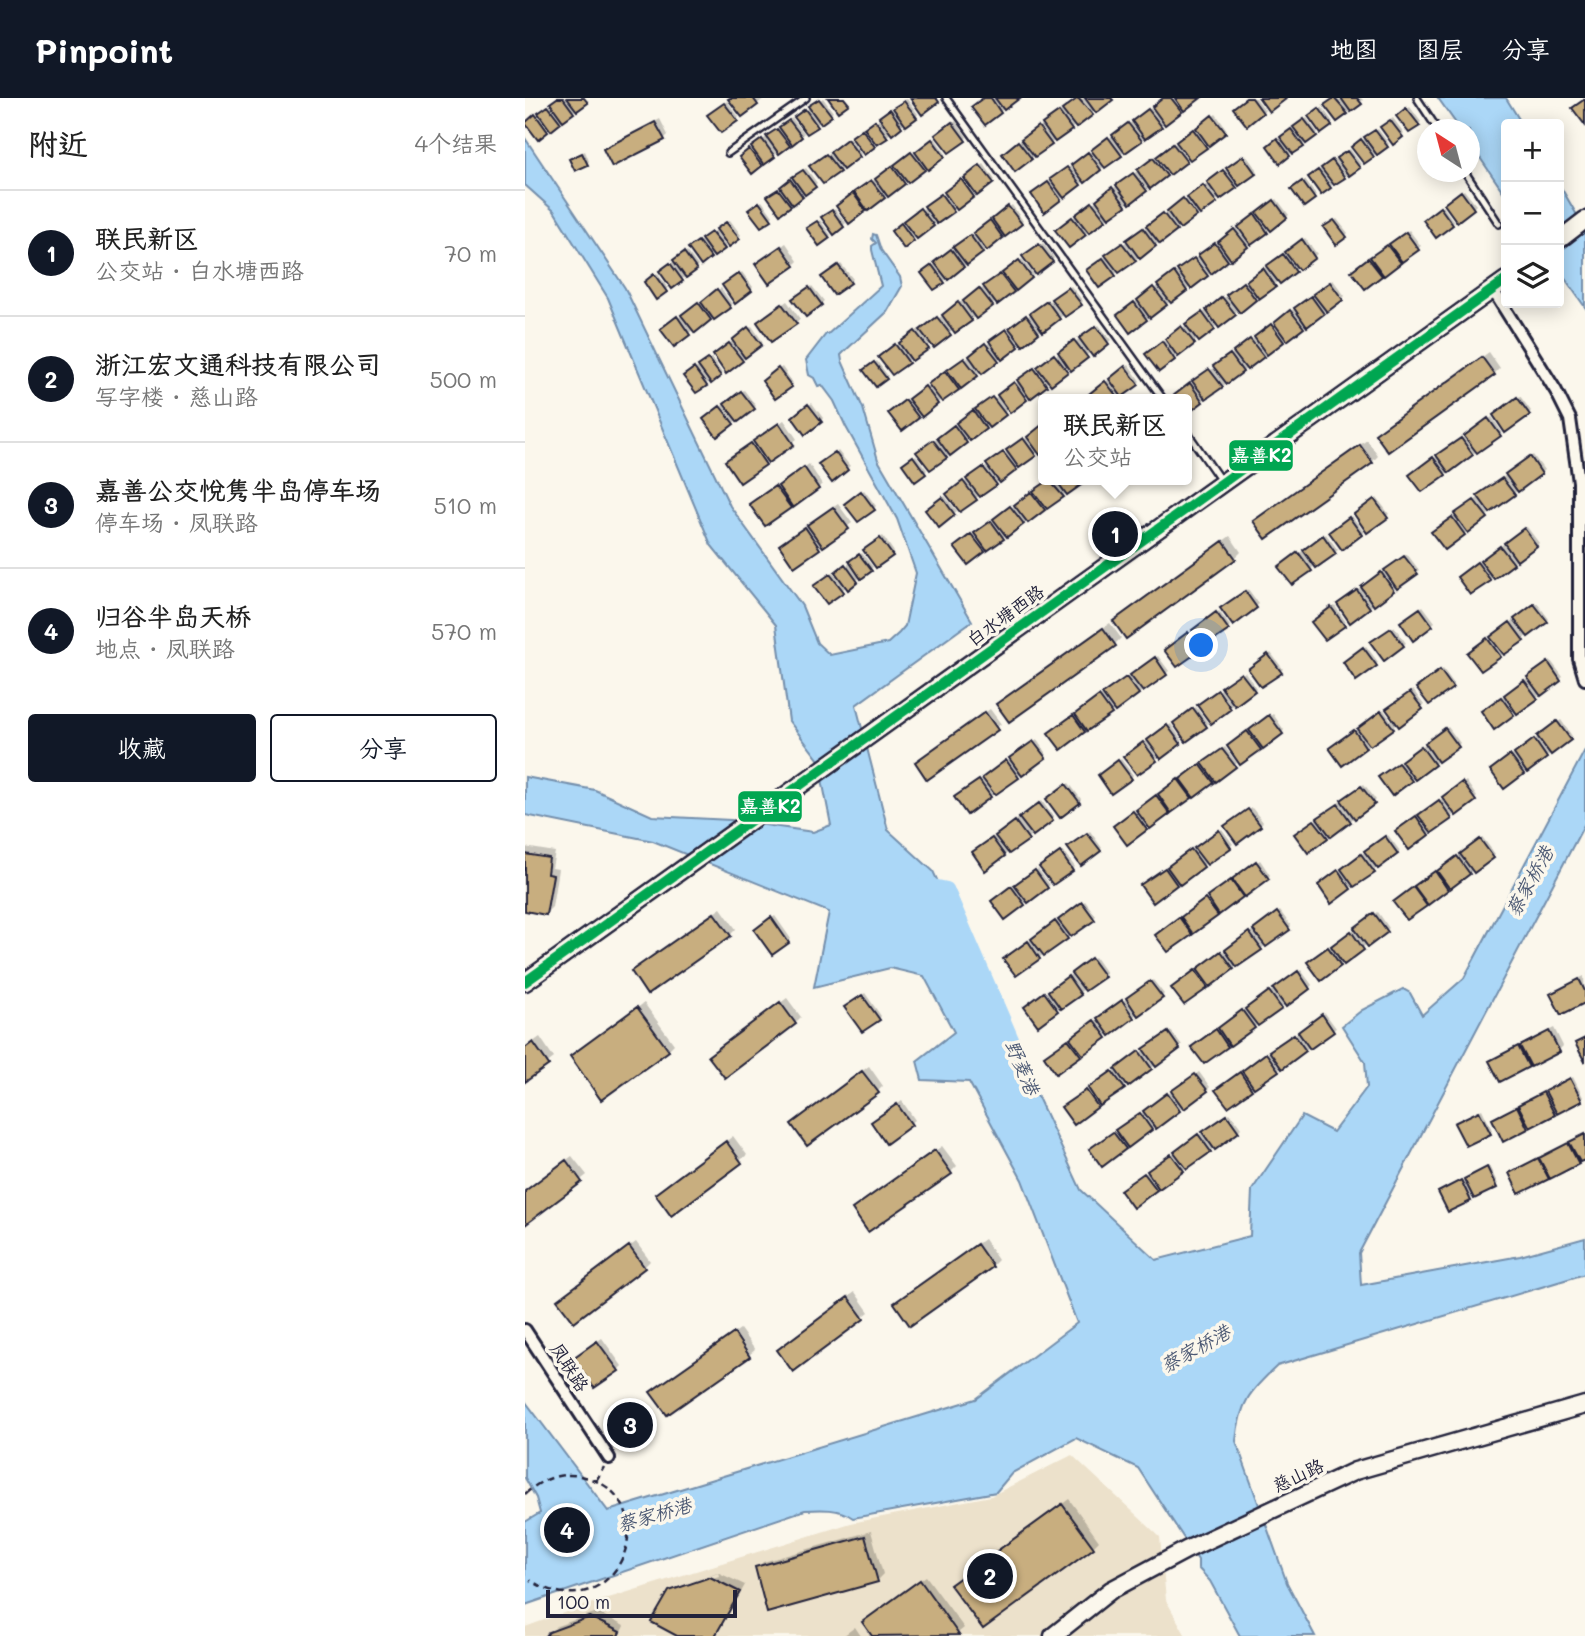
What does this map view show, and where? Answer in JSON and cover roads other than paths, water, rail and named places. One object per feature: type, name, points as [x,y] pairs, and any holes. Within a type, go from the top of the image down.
[{"type":"street","points":[[1564,236],[1585,220]]},
{"type":"street","points":[[1500,285],[1570,419],[1579,482],[1579,659],[1585,679]]},
{"type":"street","name":"白水塘西路","points":[[525,982],[1500,285]]},
{"type":"street","name":"凤联路","points":[[525,1331],[609,1458]]},
{"type":"street","name":"慈山路","points":[[1053,1636],[1111,1590],[1186,1550],[1355,1471],[1585,1405]]},
{"type":"lane","points":[[728,153],[806,98]]},
{"type":"lane","points":[[946,98],[1159,394]]},
{"type":"lane","points":[[1417,98],[1431,119]]},
{"type":"lane","points":[[1472,182],[1499,224]]},
{"type":"lane","points":[[1192,439],[1223,484]]},
{"type":"water","points":[[1438,98],[1506,98],[1519,119],[1501,119],[1501,189],[1480,158],[1480,119],[1453,119]]},
{"type":"water","name":"蔡家桥港","points":[[525,138],[625,288],[730,506],[802,606],[817,643],[830,655],[888,643],[899,633],[905,626],[916,573],[897,519],[834,401],[822,385],[818,386],[809,375],[806,360],[826,334],[881,286],[872,250],[876,243],[872,239],[873,234],[900,277],[902,286],[887,312],[841,355],[842,361],[863,408],[878,460],[972,621],[856,705],[888,830],[933,871],[1081,1190],[1156,1260],[1250,1236],[1252,1190],[1302,1116],[1333,1132],[1367,1087],[1365,1062],[1342,1026],[1362,1010],[1403,989],[1410,993],[1422,1015],[1464,978],[1585,750],[1585,823],[1359,1253],[1361,1285],[1520,1256],[1585,1238],[1585,1274],[1277,1366],[1253,1390],[1240,1416],[1236,1441],[1287,1583],[1315,1636],[1240,1636],[1210,1581],[1198,1568],[1198,1560],[1138,1468],[1076,1438],[1012,1473],[996,1492],[853,1518],[824,1509],[805,1510],[525,1605],[525,1522],[540,1513],[536,1498],[525,1478],[525,1401],[608,1511],[976,1399],[1077,1323],[1022,1180],[969,1082],[922,1080],[917,1061],[954,1032],[924,976],[890,968],[814,987],[829,912],[653,841],[525,815],[525,777],[595,790],[652,816],[731,820],[813,832],[831,825],[818,759],[789,721],[776,625],[711,545],[608,298],[554,211],[525,185]]},
{"type":"water","points":[[1564,193],[1585,229],[1585,307],[1564,277]]},
{"type":"waterway","name":"野菱港","points":[[924,884],[947,889],[1024,1067]]},
{"type":"place","name":"联民新区","points":[[1115,534]]},
{"type":"place","name":"嘉善公交悦隽半岛停车场","points":[[630,1425]]},
{"type":"place","name":"归谷半岛天桥","points":[[567,1530]]},
{"type":"place","name":"浙江宏文通科技有限公司","points":[[990,1576]]}]
